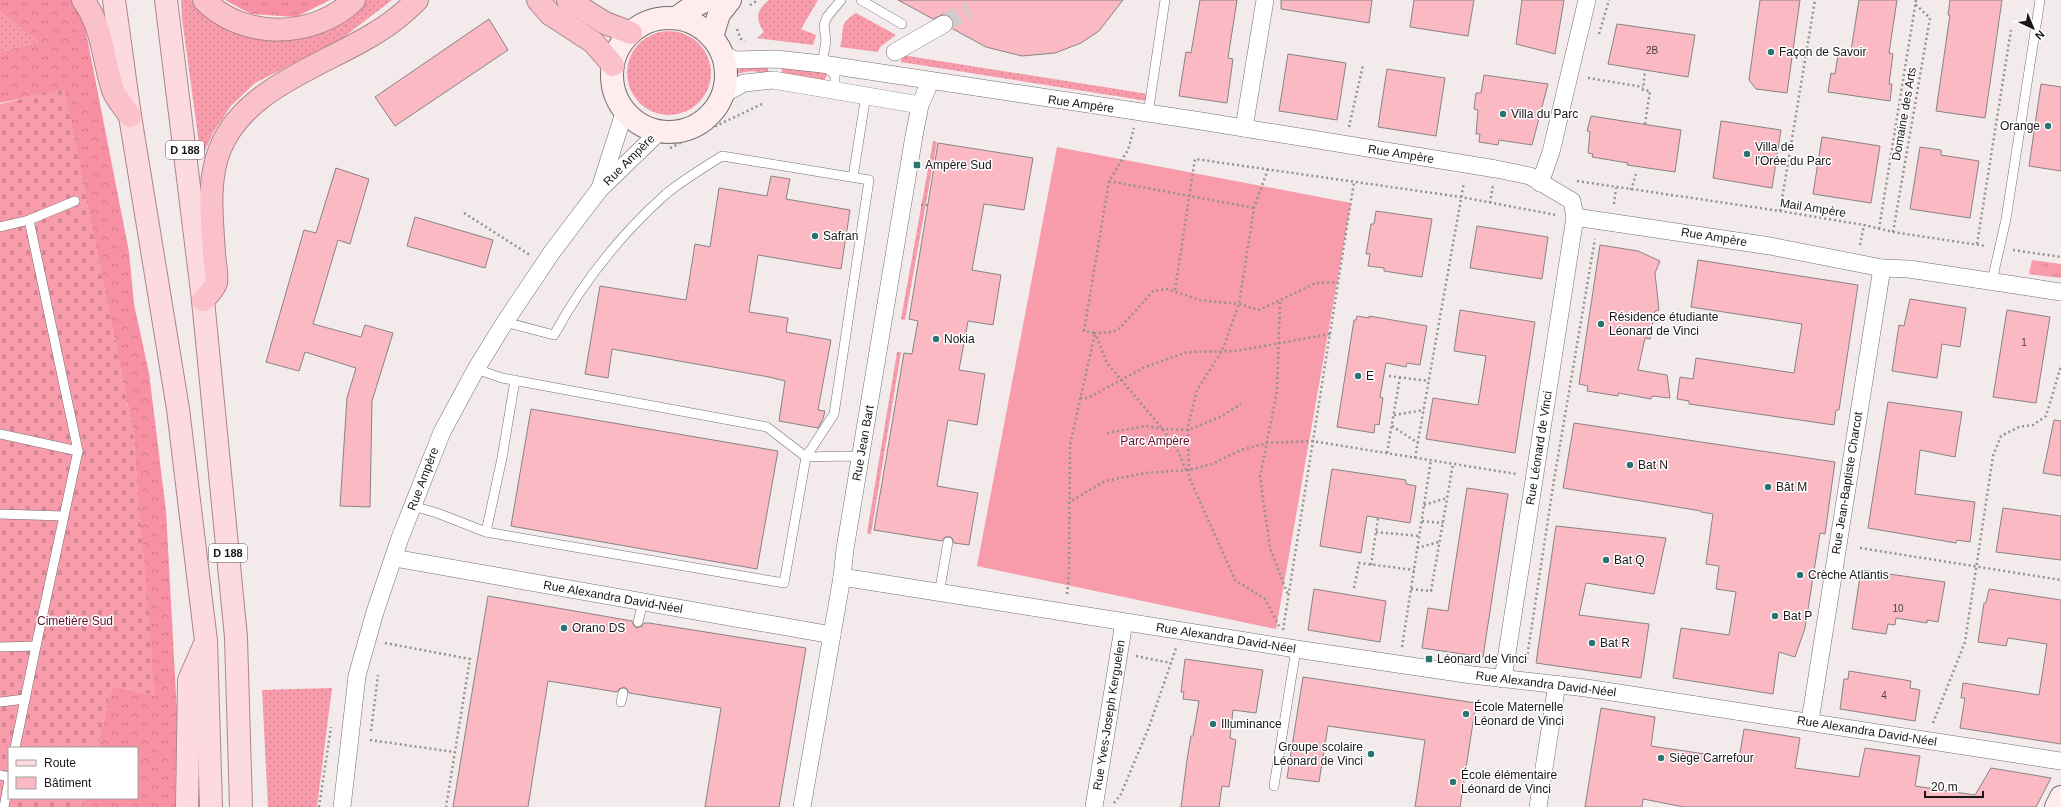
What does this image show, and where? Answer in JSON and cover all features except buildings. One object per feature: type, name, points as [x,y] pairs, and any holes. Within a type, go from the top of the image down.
[{"type":"highway","points":[[83,0],[90,9],[100,34],[113,92],[130,116]]},
{"type":"highway","points":[[204,0],[215,11],[236,22],[255,28],[278,31],[301,27],[328,19],[354,0]]},
{"type":"highway","points":[[203,300],[216,283],[211,189],[214,168],[220,148],[230,130],[243,113],[259,98],[282,83],[378,32],[401,15],[417,0]]},
{"type":"highway","points":[[538,0],[550,14],[593,42],[613,65]]},
{"type":"highway","points":[[568,0],[605,23],[631,33]]},
{"type":"main road","name":"D 188","points":[[114,0],[130,116],[178,408],[206,641],[211,807]]},
{"type":"main road","name":"D 188","points":[[166,0],[203,300],[236,637],[241,807]]},
{"type":"main road","points":[[187,807],[189,680],[206,641]]},
{"type":"street","points":[[676,18],[689,9],[707,0]]},
{"type":"street","points":[[1244,128],[1265,0]]},
{"type":"street","points":[[1540,183],[1551,152],[1587,0]]},
{"type":"street","points":[[717,45],[701,28],[676,18],[652,21],[631,33],[623,42],[613,65],[614,89],[625,110],[653,137],[697,124],[708,116],[716,106],[722,94],[726,74],[717,45],[719,14],[739,3]]},
{"type":"street","points":[[895,52],[944,24]]},
{"type":"street","name":"Rue Ampère","points":[[717,45],[735,60],[776,59],[822,64],[930,82],[1244,128],[1496,169],[1530,176],[1572,201],[1568,216],[1770,246],[1882,268],[1992,281],[2061,292]]},
{"type":"street","points":[[722,94],[744,83],[773,80],[835,89],[920,105]]},
{"type":"street","name":"Rue Jean Bart","points":[[802,807],[832,638],[920,105],[930,82]]},
{"type":"street","name":"Rue Ampère","points":[[600,190],[625,110]]},
{"type":"street","name":"Rue Ampère","points":[[342,807],[357,676],[374,612],[442,432],[476,369],[505,322],[552,252],[600,190],[653,137]]},
{"type":"street","name":"Rue Léonard de Vinci","points":[[1503,679],[1568,216]]},
{"type":"street","name":"Rue Jean-Baptiste Charcot","points":[[1810,721],[1882,268]]},
{"type":"street","name":"Rue Alexandra David-Néel","points":[[394,558],[643,602],[832,638]]},
{"type":"street","name":"Rue Alexandra David-Néel","points":[[842,577],[939,594],[1296,649],[1503,679],[1557,684],[1810,721],[2061,761]]},
{"type":"street","name":"Rue Yves-Joseph Kerguelen","points":[[1094,807],[1124,622]]},
{"type":"street","points":[[1538,807],[1557,684]]},
{"type":"street","points":[[2056,807],[2061,797]]},
{"type":"lane","points":[[835,89],[835,75],[822,64],[826,41],[824,25],[827,16],[841,0]]},
{"type":"lane","points":[[861,0],[902,24]]},
{"type":"lane","points":[[1143,113],[1165,0]]},
{"type":"lane","points":[[1992,281],[2006,219],[2040,0]]},
{"type":"lane","points":[[853,177],[866,96]]},
{"type":"lane","points":[[413,506],[437,513],[486,532],[784,583],[806,457],[834,414],[869,180],[722,156],[667,194],[612,247],[567,311],[554,335],[505,322]]},
{"type":"lane","points":[[0,227],[29,220],[75,201]]},
{"type":"lane","points":[[15,747],[78,451],[29,220]]},
{"type":"lane","points":[[476,369],[515,380],[768,427],[806,457],[846,456],[861,458]]},
{"type":"lane","points":[[486,532],[502,458],[515,380]]},
{"type":"lane","points":[[0,434],[78,451]]},
{"type":"lane","points":[[0,514],[63,516]]},
{"type":"lane","points":[[939,594],[948,542]]},
{"type":"lane","points":[[638,622],[643,602]]},
{"type":"lane","points":[[0,647],[36,646]]},
{"type":"lane","points":[[1274,786],[1296,649]]},
{"type":"lane","points":[[621,702],[623,693]]},
{"type":"lane","points":[[0,702],[25,700]]},
{"type":"lane","points":[[4,807],[8,785]]},
{"type":"path","points":[[739,3],[758,0]]},
{"type":"path","points":[[1780,211],[1815,0]]},
{"type":"path","points":[[1879,229],[1916,0]]},
{"type":"path","name":"Domaine des Arts","points":[[1893,232],[1930,18],[1915,4]]},
{"type":"path","points":[[735,25],[742,39],[747,42]]},
{"type":"path","points":[[1976,244],[2011,30]]},
{"type":"path","points":[[1348,132],[1364,66]]},
{"type":"path","points":[[1645,70],[1642,90],[1650,91],[1645,124]]},
{"type":"path","points":[[1588,78],[1643,87]]},
{"type":"path","points":[[653,137],[663,151],[683,143],[762,104]]},
{"type":"path","points":[[1143,113],[1128,150],[1109,181],[1084,332],[1113,332],[1120,328],[1153,292],[1167,289],[1175,290],[1200,300],[1239,304],[1260,310],[1280,302],[1316,283],[1338,282]]},
{"type":"path","points":[[1175,290],[1195,159],[1461,197],[1568,216]]},
{"type":"path","points":[[1268,169],[1254,208],[1239,304],[1222,351],[1197,390],[1188,430],[1189,470],[1190,477],[1235,580],[1265,599],[1282,632],[1354,182]]},
{"type":"path","points":[[1631,190],[1636,174]]},
{"type":"path","name":"Mail Ampère","points":[[1569,180],[1780,211],[1893,232],[2061,257]]},
{"type":"path","points":[[1109,181],[1254,208]]},
{"type":"path","points":[[1613,209],[1616,188]]},
{"type":"path","points":[[1415,458],[1461,197]]},
{"type":"path","points":[[464,213],[530,255]]},
{"type":"path","points":[[1526,664],[1594,238]]},
{"type":"path","points":[[1280,302],[1277,390],[1260,478],[1270,548],[1288,595]]},
{"type":"path","points":[[1095,333],[1107,363],[1163,429],[1177,449],[1186,470]]},
{"type":"path","points":[[1068,587],[1070,445],[1095,333]]},
{"type":"path","points":[[1080,398],[1088,398],[1143,368],[1187,352],[1236,351],[1330,334]]},
{"type":"path","points":[[1933,724],[1965,642],[1993,456],[2000,436],[2019,427],[2033,425],[2046,416],[2061,366]]},
{"type":"path","points":[[1390,376],[1429,381]]},
{"type":"path","points":[[1387,453],[1400,378]]},
{"type":"path","points":[[1107,433],[1146,426],[1163,429],[1188,430],[1220,418],[1241,404]]},
{"type":"path","points":[[1394,415],[1424,410]]},
{"type":"path","points":[[1392,426],[1418,443]]},
{"type":"path","points":[[1068,503],[1105,481],[1146,473],[1189,470],[1212,464],[1241,450],[1267,443],[1312,441],[1519,474]]},
{"type":"path","points":[[1402,649],[1431,460]]},
{"type":"path","points":[[1411,588],[1431,591],[1453,464]]},
{"type":"path","points":[[1424,505],[1447,498]]},
{"type":"path","points":[[1371,565],[1378,518]]},
{"type":"path","points":[[1422,521],[1443,523]]},
{"type":"path","points":[[1376,532],[1419,536]]},
{"type":"path","points":[[1417,548],[1439,542]]},
{"type":"path","points":[[1860,548],[2061,580]]},
{"type":"path","points":[[1354,588],[1358,563],[1414,570]]},
{"type":"path","points":[[382,648],[387,635]]},
{"type":"path","points":[[384,643],[470,659],[446,807]]},
{"type":"path","points":[[1110,806],[1121,794],[1149,727],[1176,648]]},
{"type":"path","points":[[1135,656],[1171,663]]},
{"type":"path","points":[[369,747],[379,670]]},
{"type":"path","points":[[370,740],[455,752]]},
{"type":"green space","points":[[0,0],[71,0],[84,22],[129,252],[134,304],[149,373],[166,511],[177,713],[175,807],[83,807],[85,799],[138,799],[138,747],[97,747],[112,686],[154,695],[133,431],[64,90],[0,103],[0,52],[38,42],[0,11]]},
{"type":"green space","points":[[181,0],[191,0],[196,7],[221,27],[245,35],[362,0],[392,0],[340,40],[255,83],[231,106],[213,133],[201,159],[182,18]]},
{"type":"green space","points":[[225,0],[330,0],[296,17],[251,14]]},
{"type":"green space","points":[[769,0],[818,0],[801,29],[816,35],[813,45],[757,38],[764,32],[758,19],[759,11],[761,7]]},
{"type":"green space","points":[[0,11],[38,42],[0,52]]},
{"type":"green space","points":[[856,13],[896,35],[880,47],[878,52],[840,47],[844,25],[850,17]]},
{"type":"green space","points":[[661,31],[677,31],[693,38],[704,49],[711,65],[711,81],[708,89],[699,103],[693,108],[677,115],[661,115],[645,108],[634,97],[627,81],[627,65],[634,49],[645,38]]},
{"type":"green space","points":[[902,55],[1148,94],[1147,101],[901,62]]},
{"type":"green space","points":[[768,65],[768,74],[752,71],[735,74],[734,69]]},
{"type":"green space","points":[[783,65],[824,70],[827,75],[824,81],[781,76]]},
{"type":"green space","name":"Cimetière Sud","points":[[64,89],[133,431],[151,641],[154,695],[112,686],[97,747],[8,747],[8,799],[85,799],[83,807],[0,807],[0,104]]},
{"type":"green space","points":[[933,141],[937,142],[905,320],[901,319]]},
{"type":"green space","name":"Parc Ampère","points":[[1057,147],[1351,203],[1276,629],[977,566]]},
{"type":"green space","points":[[2032,260],[2061,264],[2061,278],[2029,274]]},
{"type":"green space","points":[[897,352],[901,352],[871,534],[867,533]]},
{"type":"green space","points":[[332,688],[317,807],[268,807],[262,690]]},
{"type":"tunnel","points":[[944,24],[969,10]]},
{"type":"place","name":"Façon de Savoir","points":[[1771,52]]},
{"type":"place","name":"Villa du Parc","points":[[1503,114]]},
{"type":"place","name":"Orange","points":[[2048,126]]},
{"type":"place","name":"Villa de l'Orée du Parc","points":[[1747,154]]},
{"type":"place","name":"Ampère Sud","points":[[917,165]]},
{"type":"place","name":"Safran","points":[[815,236]]},
{"type":"place","name":"Résidence étudiante Léonard de Vinci","points":[[1601,324]]},
{"type":"place","name":"Nokia","points":[[936,339]]},
{"type":"place","name":"E","points":[[1358,376]]},
{"type":"place","name":"Bat N","points":[[1630,465]]},
{"type":"place","name":"Bât M","points":[[1768,487]]},
{"type":"place","name":"Bat Q","points":[[1606,560]]},
{"type":"place","name":"Crèche Atlantis","points":[[1800,575]]},
{"type":"place","name":"Bat P","points":[[1775,616]]},
{"type":"place","name":"Orano DS","points":[[564,628]]},
{"type":"place","name":"Bat R","points":[[1592,643]]},
{"type":"place","name":"Léonard de Vinci","points":[[1429,659]]},
{"type":"place","name":"École Maternelle Léonard de Vinci","points":[[1466,714]]},
{"type":"place","name":"Illuminance","points":[[1213,724]]},
{"type":"place","name":"Groupe scolaire Léonard de Vinci","points":[[1371,754]]},
{"type":"place","name":"Siège Carrefour","points":[[1661,758]]},
{"type":"place","name":"École élémentaire Léonard de Vinci","points":[[1453,782]]}]
